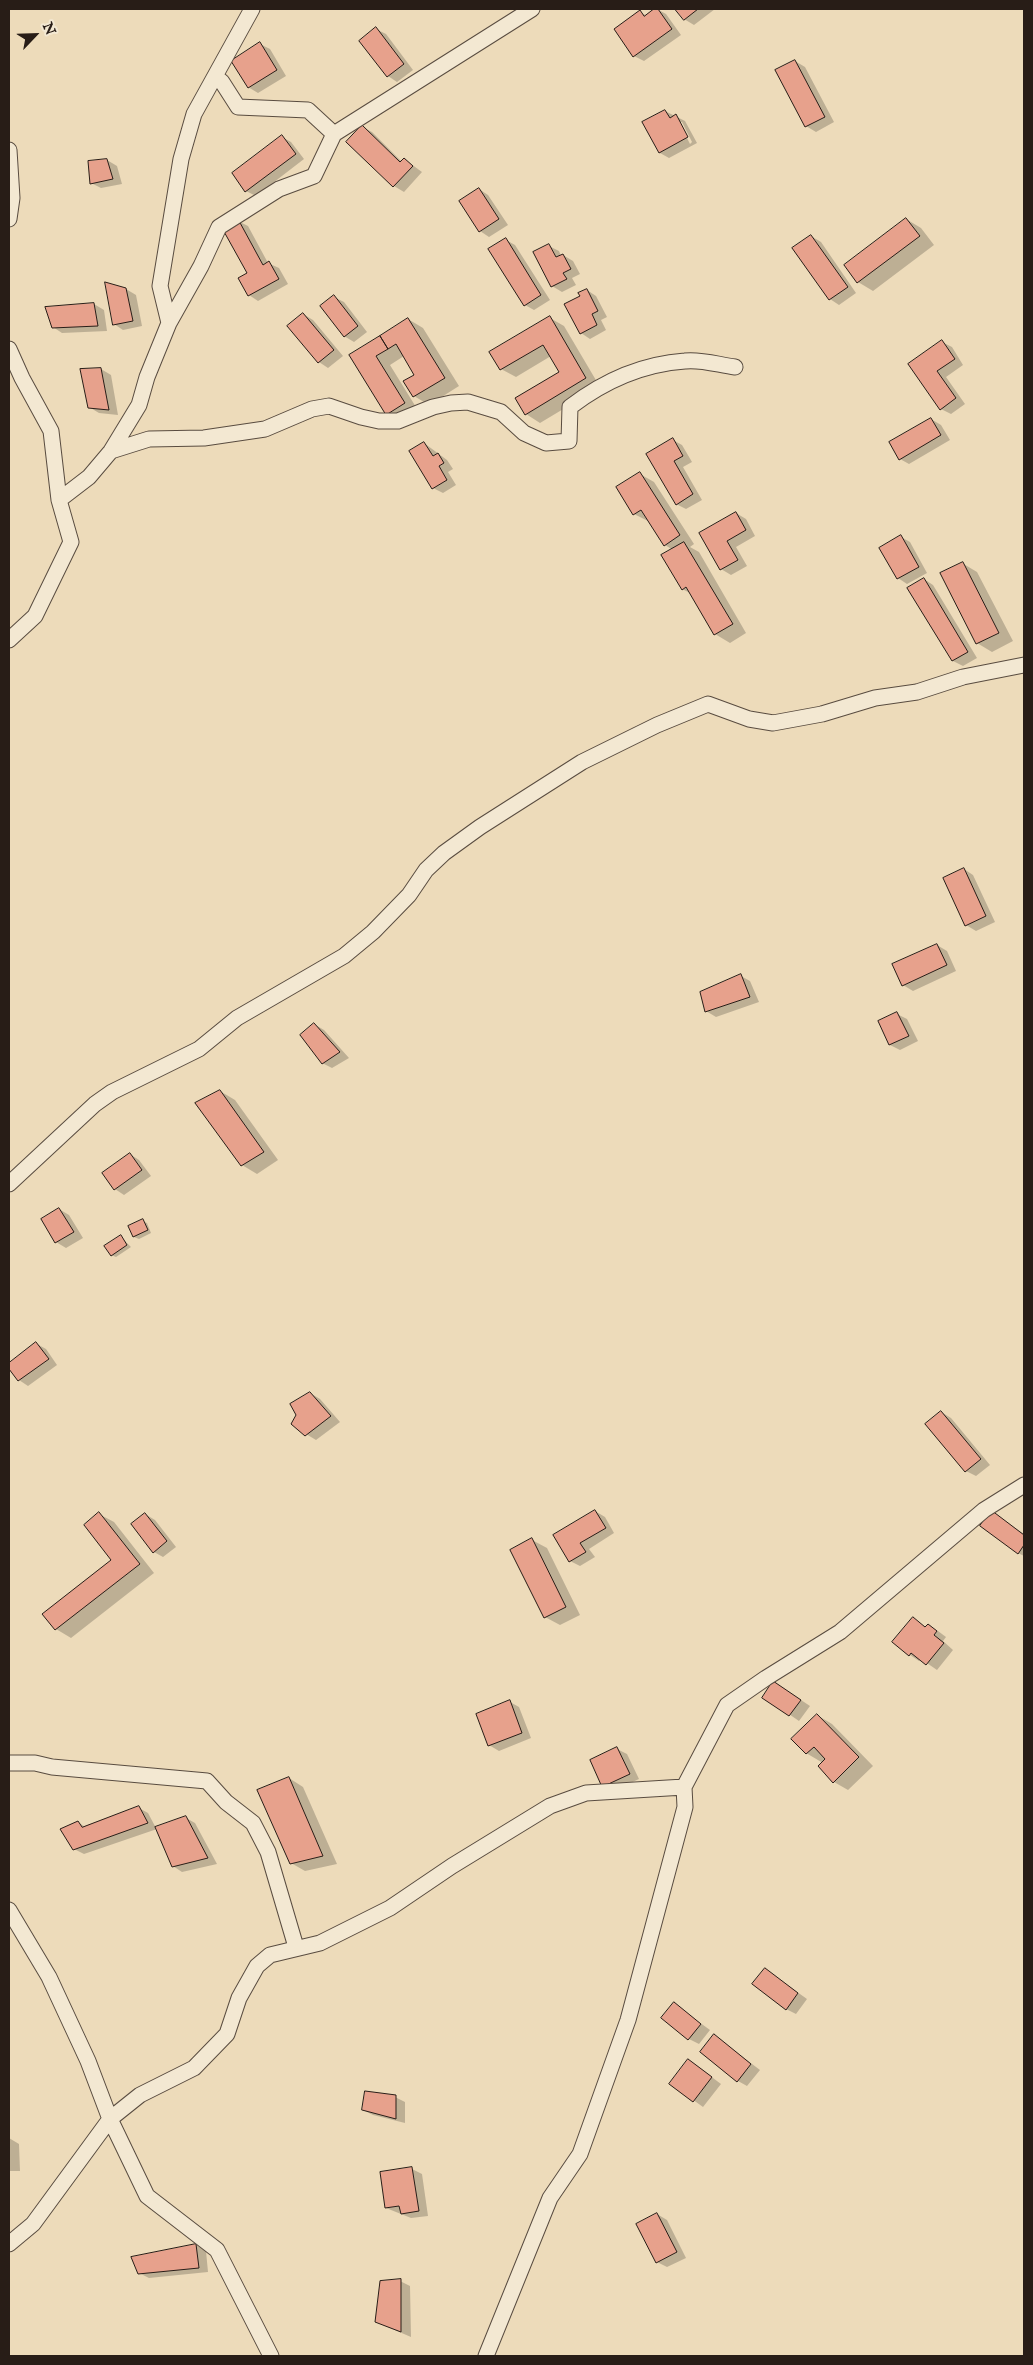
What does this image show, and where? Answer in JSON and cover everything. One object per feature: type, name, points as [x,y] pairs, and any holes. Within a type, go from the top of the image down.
[{"type":"street","points":[[169,323],[160,286],[181,159],[194,114],[252,9]]},
{"type":"street","points":[[59,500],[89,477],[111,450],[139,405],[147,377],[169,323],[219,227],[279,189],[314,176],[334,134],[532,9]]},
{"type":"street","points":[[215,76],[222,82],[238,107],[308,110],[334,134]]},
{"type":"street","points":[[9,150],[12,198],[9,219]]},
{"type":"street","points":[[9,349],[51,432],[59,500],[71,542],[34,616],[9,640]]},
{"type":"street","points":[[111,450],[149,439],[204,438],[265,429],[312,410],[330,406],[360,417],[379,421],[398,421],[432,407],[468,402],[501,412],[524,433],[546,443],[569,442],[570,407],[584,396],[636,369],[687,360],[734,367]]},
{"type":"street","points":[[9,1184],[94,1104],[112,1092],[199,1049],[237,1018],[344,956],[373,932],[409,895],[426,870],[444,852],[480,826],[582,762],[708,704],[749,719],[772,723],[822,714],[875,698],[917,692],[963,677],[1024,665]]},
{"type":"street","points":[[486,2356],[550,2198],[580,2154],[624,2029],[686,1807],[684,1787],[727,1705],[766,1678],[840,1632],[984,1510],[1024,1486]]},
{"type":"street","points":[[9,1763],[35,1763],[52,1767],[94,1769],[207,1781],[226,1802],[253,1823],[268,1852],[296,1947]]},
{"type":"street","points":[[9,2244],[33,2224],[110,2120],[140,2096],[194,2068],[227,2034],[239,1998],[257,1966],[270,1955],[296,1947],[320,1943],[390,1908],[452,1866],[550,1806],[586,1793],[684,1787]]},
{"type":"street","points":[[9,1910],[49,1977],[88,2061],[110,2120],[147,2196],[216,2250],[271,2356]]},
{"type":"building","points":[[654,9],[658,9],[672,29],[633,57],[614,29],[640,10],[644,16]]},
{"type":"building","points":[[675,9],[698,9],[684,20]]},
{"type":"building","points":[[376,27],[404,64],[387,77],[359,41]]},
{"type":"building","points":[[260,42],[277,70],[248,88],[231,61]]},
{"type":"building","points":[[795,60],[825,117],[805,127],[775,70]]},
{"type":"building","points":[[665,110],[670,118],[676,114],[688,137],[659,153],[642,122]]},
{"type":"building","points":[[362,125],[400,162],[404,158],[413,166],[393,187],[346,142]]},
{"type":"building","points":[[282,135],[296,154],[245,192],[232,173]]},
{"type":"building","points":[[107,159],[113,179],[90,184],[88,161]]},
{"type":"building","points":[[479,188],[499,219],[479,232],[459,201]]},
{"type":"building","points":[[906,218],[920,236],[857,283],[844,265]]},
{"type":"building","points":[[238,219],[263,265],[269,261],[279,279],[248,296],[238,278],[247,273],[222,228]]},
{"type":"building","points":[[811,235],[848,287],[829,300],[792,248]]},
{"type":"building","points":[[506,238],[541,295],[524,306],[488,249]]},
{"type":"building","points":[[549,244],[556,257],[563,254],[571,269],[563,273],[567,279],[551,287],[533,252]]},
{"type":"building","points":[[105,282],[126,288],[133,321],[113,325]]},
{"type":"building","points":[[587,289],[598,311],[592,314],[597,325],[580,334],[564,304],[580,296],[578,293]]},
{"type":"building","points":[[334,295],[358,326],[344,337],[320,306]]},
{"type":"building","points":[[94,303],[98,326],[52,328],[45,307]]},
{"type":"building","points":[[303,313],[334,350],[318,363],[287,326]]},
{"type":"building","points":[[550,316],[586,378],[525,415],[515,398],[559,372],[543,345],[500,370],[489,352]]},
{"type":"building","points":[[408,318],[445,378],[413,397],[403,381],[414,375],[396,344],[388,349],[380,336]]},
{"type":"building","points":[[380,336],[388,349],[376,356],[405,403],[386,415],[349,355]]},
{"type":"building","points":[[942,340],[955,359],[937,371],[956,398],[940,410],[908,364]]},
{"type":"building","points":[[101,368],[109,410],[88,408],[80,369]]},
{"type":"building","points":[[931,418],[941,435],[899,460],[889,442]]},
{"type":"building","points":[[673,438],[683,456],[674,461],[693,494],[676,505],[646,454]]},
{"type":"building","points":[[424,442],[433,456],[438,453],[444,463],[439,466],[447,480],[432,489],[409,451]]},
{"type":"building","points":[[640,472],[680,535],[664,546],[641,510],[633,515],[616,487]]},
{"type":"building","points":[[736,512],[746,530],[727,541],[738,560],[720,570],[699,533]]},
{"type":"building","points":[[901,535],[919,567],[897,579],[879,548]]},
{"type":"building","points":[[684,542],[733,624],[714,635],[686,587],[682,590],[661,555]]},
{"type":"building","points":[[963,562],[999,633],[976,644],[940,573]]},
{"type":"building","points":[[924,578],[968,652],[952,661],[907,588]]},
{"type":"building","points":[[964,868],[986,916],[965,926],[943,878]]},
{"type":"building","points":[[937,944],[947,965],[902,986],[892,964]]},
{"type":"building","points":[[741,974],[750,997],[705,1012],[700,992]]},
{"type":"building","points":[[897,1012],[909,1036],[889,1045],[878,1021]]},
{"type":"building","points":[[314,1023],[340,1052],[322,1064],[300,1035]]},
{"type":"building","points":[[220,1090],[264,1152],[241,1166],[195,1103]]},
{"type":"building","points":[[130,1153],[142,1170],[114,1190],[102,1173]]},
{"type":"building","points":[[59,1208],[74,1232],[55,1243],[41,1219]]},
{"type":"building","points":[[143,1219],[148,1230],[133,1237],[128,1226]]},
{"type":"building","points":[[121,1235],[127,1245],[111,1256],[104,1246]]},
{"type":"building","points":[[36,1342],[49,1359],[18,1381],[9,1369],[9,1363]]},
{"type":"building","points":[[310,1392],[331,1416],[305,1436],[291,1424],[296,1415],[290,1404]]},
{"type":"building","points":[[941,1411],[981,1459],[965,1472],[925,1424]]},
{"type":"building","points":[[595,1510],[606,1528],[580,1543],[586,1552],[569,1562],[553,1535]]},
{"type":"building","points":[[991,1510],[1024,1535],[1024,1545],[1018,1554],[980,1526]]},
{"type":"building","points":[[99,1512],[140,1564],[55,1630],[42,1614],[111,1560],[84,1525]]},
{"type":"building","points":[[145,1513],[167,1541],[153,1553],[131,1524]]},
{"type":"building","points":[[532,1538],[566,1607],[544,1618],[510,1550]]},
{"type":"building","points":[[913,1617],[925,1627],[928,1624],[937,1631],[934,1635],[944,1643],[926,1665],[911,1653],[909,1656],[892,1642]]},
{"type":"building","points":[[773,1681],[801,1700],[789,1716],[762,1698]]},
{"type":"building","points":[[510,1700],[522,1733],[488,1746],[476,1714]]},
{"type":"building","points":[[817,1714],[859,1757],[833,1783],[818,1766],[825,1759],[814,1747],[806,1754],[791,1739]]},
{"type":"building","points":[[617,1747],[630,1774],[602,1787],[590,1760]]},
{"type":"building","points":[[289,1777],[323,1856],[290,1864],[257,1790]]},
{"type":"building","points":[[139,1806],[148,1823],[73,1850],[60,1829],[78,1821],[82,1827]]},
{"type":"building","points":[[186,1816],[208,1858],[172,1867],[155,1827]]},
{"type":"building","points":[[765,1968],[798,1993],[786,2010],[752,1984]]},
{"type":"building","points":[[674,2002],[701,2024],[688,2040],[661,2018]]},
{"type":"building","points":[[714,2034],[751,2064],[737,2082],[700,2052]]},
{"type":"building","points":[[688,2059],[712,2077],[693,2102],[669,2084]]},
{"type":"building","points":[[365,2091],[396,2095],[396,2119],[362,2110]]},
{"type":"building","points":[[412,2167],[419,2211],[401,2214],[399,2206],[385,2208],[380,2172]]},
{"type":"building","points":[[657,2213],[677,2252],[656,2263],[636,2224]]},
{"type":"building","points":[[196,2244],[199,2268],[138,2274],[131,2257]]},
{"type":"building","points":[[401,2279],[401,2332],[375,2322],[380,2281]]}]
